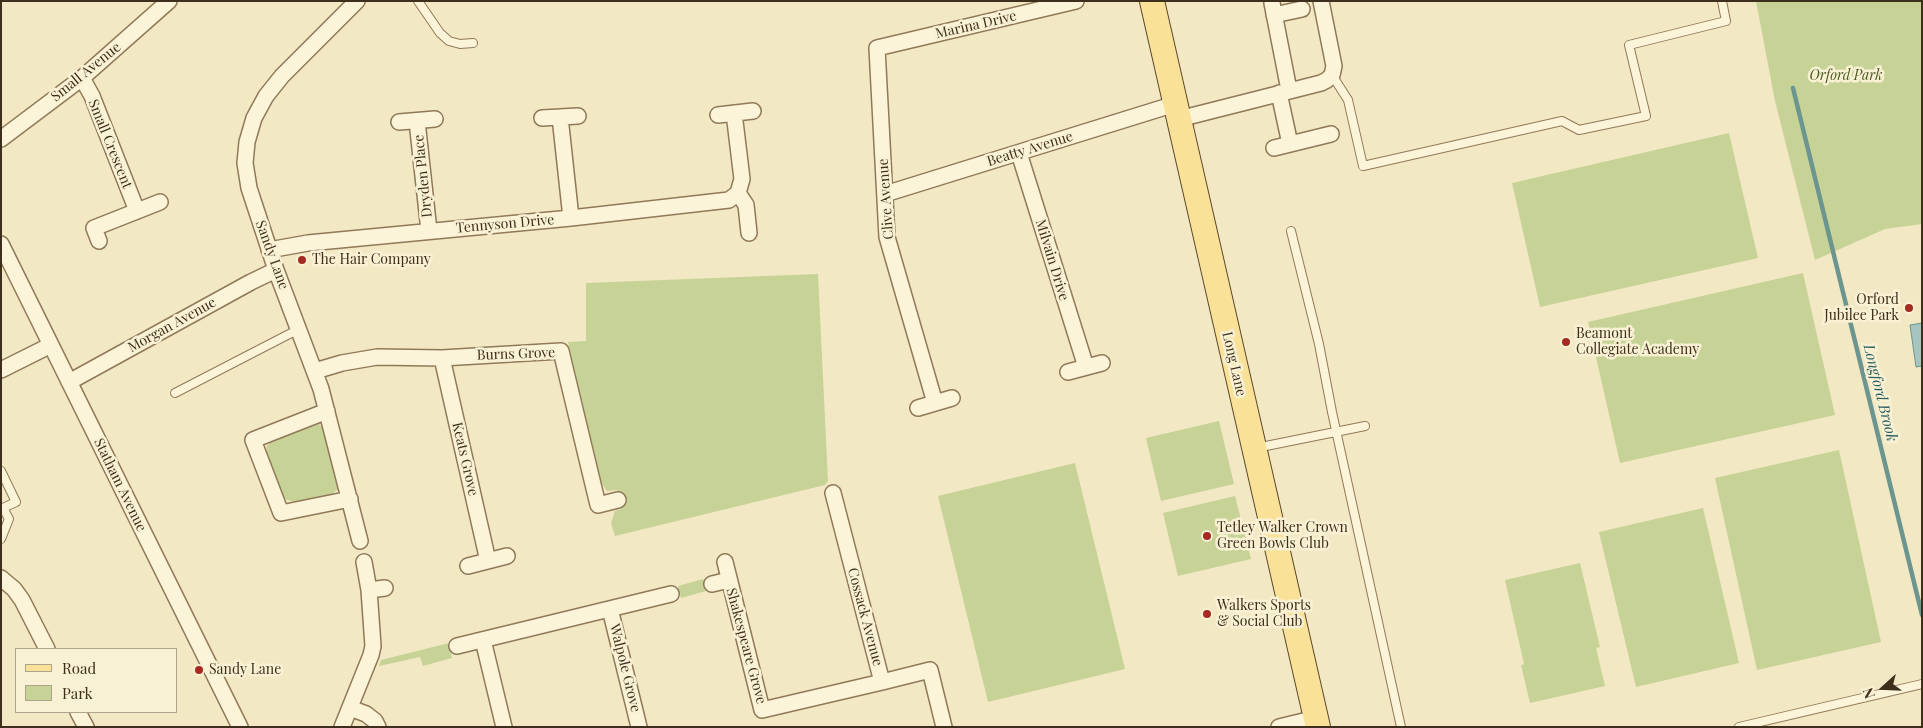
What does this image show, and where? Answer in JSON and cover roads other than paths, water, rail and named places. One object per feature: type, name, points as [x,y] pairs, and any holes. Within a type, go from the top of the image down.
[{"type":"main road","name":"Long Lane","points":[[1152,1],[1317,722]]},
{"type":"street","name":"Small Avenue","points":[[1,139],[82,78],[169,1]]},
{"type":"street","name":"Sandy Lane","points":[[356,1],[282,76],[266,96],[254,118],[245,163],[249,188],[276,270],[315,371],[360,541]]},
{"type":"street","name":"Marina Drive","points":[[877,48],[1076,1]]},
{"type":"street","points":[[1321,1],[1334,66],[1332,75]]},
{"type":"street","points":[[1290,144],[1273,9],[1302,9]]},
{"type":"street","name":"Clive Avenue","points":[[877,48],[885,220],[889,245],[935,403]]},
{"type":"street","name":"Beatty Avenue","points":[[885,194],[1018,153],[1177,111],[1284,92],[1321,83],[1332,75]]},
{"type":"street","name":"Small Crescent","points":[[82,78],[92,96],[137,211]]},
{"type":"street","points":[[718,115],[753,110]]},
{"type":"street","points":[[734,113],[742,179],[738,193],[746,205],[749,233]]},
{"type":"street","points":[[542,118],[578,116]]},
{"type":"street","points":[[560,117],[571,218]]},
{"type":"street","name":"Dryden Place","points":[[399,122],[435,120]]},
{"type":"street","name":"Dryden Place","points":[[417,121],[428,231]]},
{"type":"street","points":[[1274,148],[1331,134]]},
{"type":"street","name":"Milvain Drive","points":[[1018,153],[1086,367]]},
{"type":"street","name":"Tennyson Drive","points":[[270,250],[308,243],[571,218],[724,201],[738,193]]},
{"type":"street","points":[[99,241],[94,228],[160,202]]},
{"type":"street","name":"Statham Avenue","points":[[1,244],[240,727]]},
{"type":"street","name":"Morgan Avenue","points":[[69,382],[250,282],[276,270]]},
{"type":"street","points":[[1,370],[51,345]]},
{"type":"street","name":"Burns Grove","points":[[315,371],[342,363],[377,357],[442,358],[561,352],[600,512],[618,500]]},
{"type":"street","name":"Keats Grove","points":[[442,358],[488,561]]},
{"type":"street","points":[[1068,372],[1102,363]]},
{"type":"street","points":[[918,408],[952,398]]},
{"type":"street","points":[[326,410],[253,440],[281,513],[350,499]]},
{"type":"street","name":"Cossack Avenue","points":[[830,503],[882,682],[930,670],[944,727]]},
{"type":"street","points":[[468,566],[507,556]]},
{"type":"street","points":[[342,727],[374,646],[369,590],[364,562]]},
{"type":"street","name":"Shakespeare Grove","points":[[725,562],[762,710],[882,682]]},
{"type":"street","points":[[1,578],[14,589],[22,600],[46,648]]},
{"type":"street","name":"Shakespeare Grove","points":[[712,584],[729,580]]},
{"type":"street","points":[[369,590],[386,588]]},
{"type":"street","points":[[457,646],[671,594]]},
{"type":"street","name":"Walpole Grove","points":[[610,609],[639,727]]},
{"type":"street","points":[[482,640],[504,727]]},
{"type":"street","points":[[350,708],[366,714],[375,721],[378,727]]},
{"type":"street","points":[[79,713],[86,727]]},
{"type":"street","points":[[1279,727],[1317,722]]},
{"type":"lane","points":[[418,1],[440,33],[449,40],[460,44],[473,43]]},
{"type":"lane","points":[[1332,75],[1348,100],[1363,166],[1562,121],[1579,130],[1646,116],[1629,45],[1726,21],[1722,1]]},
{"type":"lane","points":[[1291,231],[1319,344],[1336,432],[1400,727]]},
{"type":"lane","points":[[175,394],[299,329]]},
{"type":"lane","points":[[1254,449],[1365,426]]},
{"type":"lane","points":[[1,471],[16,502],[3,508],[9,520],[1,539]]},
{"type":"lane","points":[[1739,727],[1922,684]]},
{"type":"water","points":[[1922,323],[1922,366],[1916,367],[1910,325]]},
{"type":"waterway","name":"Longford Brook","points":[[1793,88],[1922,615]]},
{"type":"place","name":"The Hair Company","points":[[302,260]]},
{"type":"place","name":"Orford Jubilee Park","points":[[1909,308]]},
{"type":"place","name":"Beamont Collegiate Academy","points":[[1566,342]]},
{"type":"place","name":"Tetley Walker Crown Green Bowls Club","points":[[1207,536]]},
{"type":"place","name":"Walkers Sports & Social Club","points":[[1207,614]]},
{"type":"place","name":"Sandy Lane","points":[[199,670]]},
{"type":"park label","name":"Orford Park","points":[[1846,76]]}]
